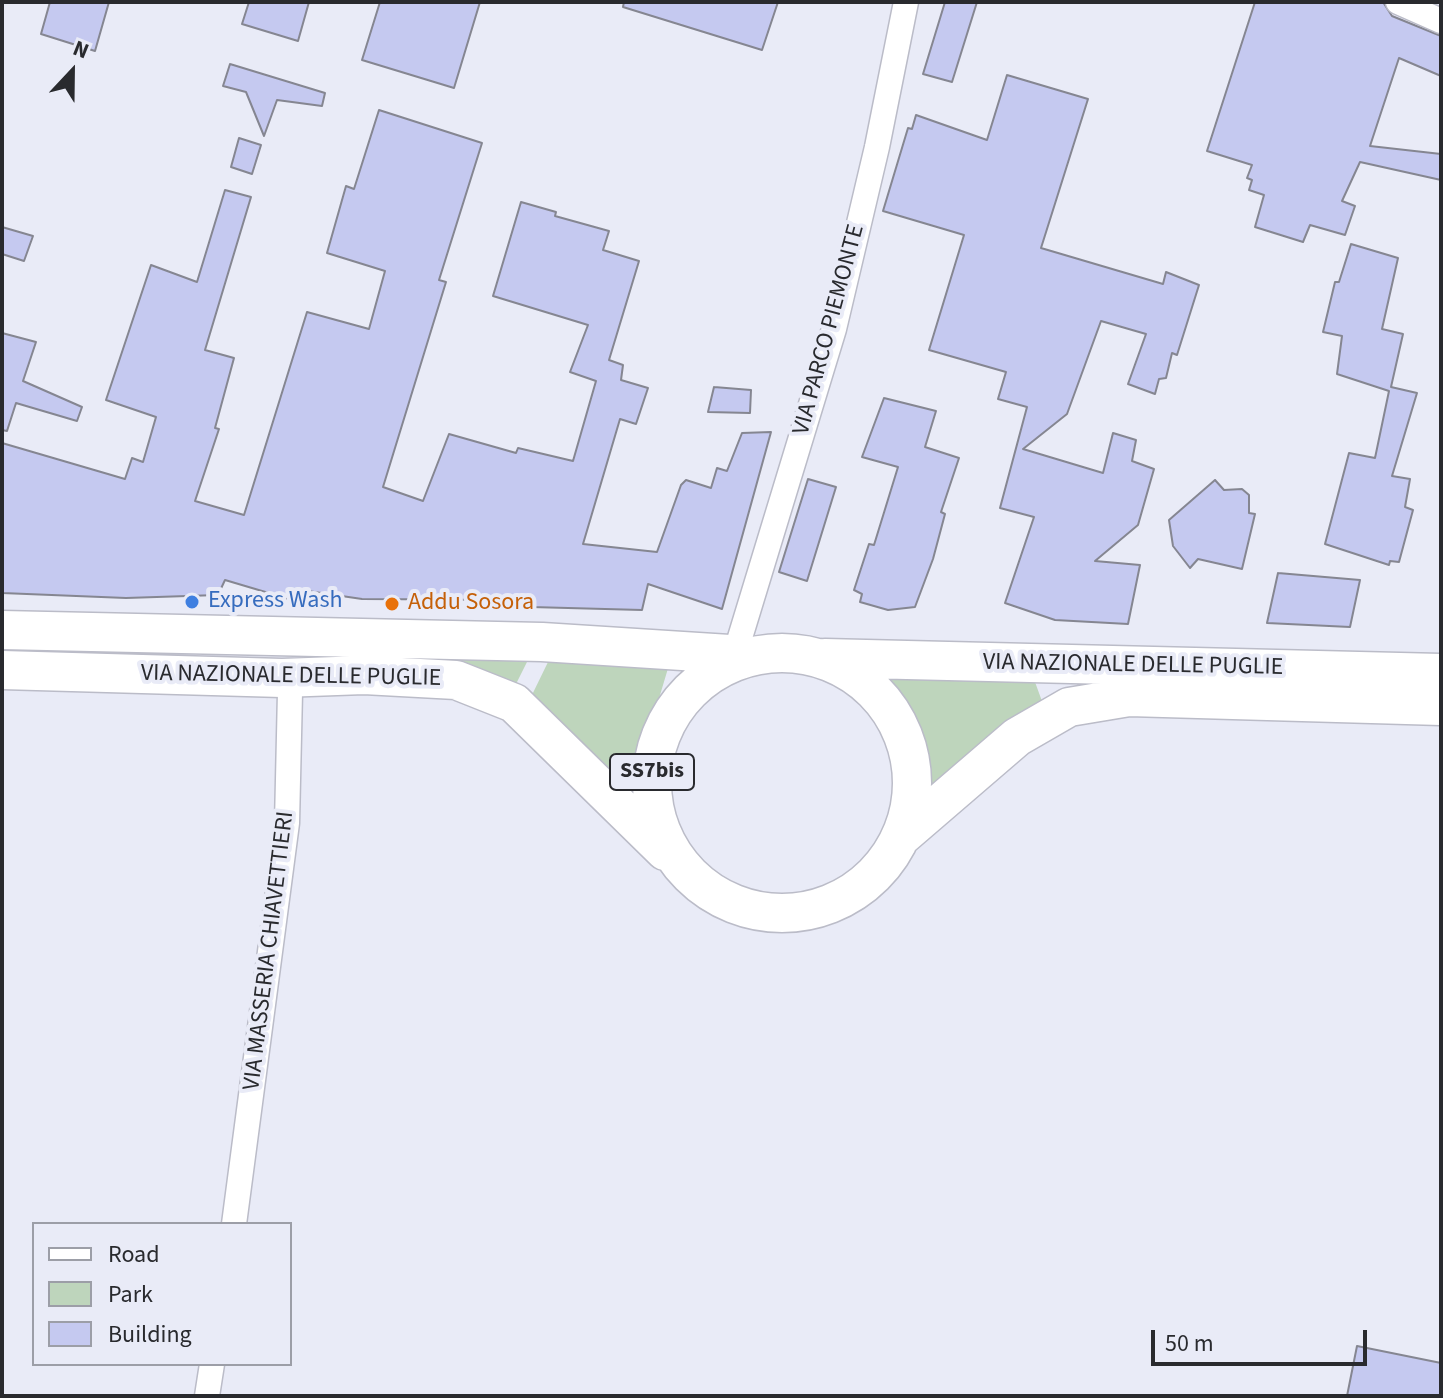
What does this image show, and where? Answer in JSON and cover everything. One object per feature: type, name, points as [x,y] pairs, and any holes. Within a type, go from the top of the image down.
[{"type":"main road","name":"VIA NAZIONALE DELLE PUGLIE","points":[[2,630],[542,642],[740,654],[785,650],[825,658],[1441,673]]},
{"type":"main road","name":"VIA NAZIONALE DELLE PUGLIE","points":[[695,881],[670,851],[655,814],[654,762],[660,737],[680,702],[740,654]]},
{"type":"main road","name":"VIA NAZIONALE DELLE PUGLIE","points":[[825,658],[863,682],[891,713],[909,752],[912,795],[902,836]]},
{"type":"main road","name":"VIA NAZIONALE DELLE PUGLIE","points":[[2,670],[282,678],[364,675],[456,680],[491,691],[514,703],[577,761],[695,881],[730,903],[769,914],[810,912],[848,897],[880,871],[902,836],[1017,737],[1069,707],[1129,697],[1441,706]]},
{"type":"street","name":"VIA PARCO PIEMONTE","points":[[740,654],[834,329],[877,147],[906,2]]},
{"type":"street","points":[[1398,2],[1441,21]]},
{"type":"street","name":"VIA MASSERIA CHIAVETTIERI","points":[[234,1222],[287,823],[290,692],[282,678]]},
{"type":"street","points":[[207,1396],[212,1366]]},
{"type":"green space","points":[[379,656],[529,658],[514,688]]},
{"type":"green space","points":[[549,660],[669,665],[643,752],[638,799],[530,699]]},
{"type":"green space","points":[[1031,671],[1043,704],[923,804],[919,744],[902,706],[873,673]]},
{"type":"building","points":[[50,2],[109,2],[95,51],[41,34]]},
{"type":"building","points":[[249,2],[309,2],[298,41],[242,24]]},
{"type":"building","points":[[380,2],[480,2],[454,88],[362,60]]},
{"type":"building","points":[[624,2],[778,2],[762,50],[623,7]]},
{"type":"building","points":[[945,2],[977,2],[952,82],[923,74]]},
{"type":"building","points":[[1255,2],[1383,2],[1392,16],[1441,36],[1441,76],[1399,58],[1370,146],[1441,154],[1441,180],[1360,162],[1342,201],[1355,206],[1345,235],[1310,225],[1303,242],[1255,227],[1264,195],[1249,190],[1252,180],[1247,178],[1252,165],[1207,151]]},
{"type":"building","points":[[230,64],[325,93],[322,106],[277,100],[264,136],[246,92],[223,86]]},
{"type":"building","points":[[1007,75],[1088,99],[1041,248],[1163,284],[1166,272],[1199,285],[1177,355],[1172,353],[1166,378],[1159,379],[1155,394],[1128,384],[1146,334],[1101,321],[1067,414],[1023,449],[1103,473],[1113,433],[1136,440],[1132,461],[1154,469],[1138,525],[1095,561],[1140,565],[1128,624],[1055,620],[1005,603],[1034,517],[1000,508],[1027,407],[998,399],[1006,372],[929,350],[964,235],[883,211],[908,128],[912,129],[916,115],[987,140]]},
{"type":"building","points":[[379,110],[482,143],[439,280],[446,282],[383,487],[423,501],[449,434],[516,453],[518,448],[573,461],[596,381],[570,372],[588,325],[493,296],[521,202],[556,212],[555,216],[609,231],[603,250],[639,261],[609,360],[623,365],[621,380],[648,388],[636,424],[620,419],[583,544],[657,552],[681,485],[686,480],[711,488],[717,468],[727,471],[742,433],[771,432],[722,609],[648,584],[642,610],[531,607],[530,600],[362,599],[294,589],[289,599],[225,580],[218,595],[126,598],[2,593],[2,443],[125,479],[132,458],[143,462],[156,417],[106,400],[151,265],[197,282],[225,190],[251,197],[205,350],[234,358],[215,428],[219,429],[195,501],[244,515],[307,312],[369,329],[385,271],[327,253],[346,186],[354,189]]},
{"type":"building","points":[[239,138],[261,145],[252,174],[231,167]]},
{"type":"building","points":[[2,227],[33,236],[24,261],[2,254]]},
{"type":"building","points":[[1351,244],[1398,258],[1382,329],[1403,334],[1391,387],[1417,393],[1392,476],[1410,479],[1405,507],[1413,510],[1399,562],[1390,561],[1389,565],[1325,544],[1349,453],[1375,458],[1389,391],[1337,374],[1342,336],[1323,332],[1335,282],[1339,282]]},
{"type":"building","points":[[2,333],[36,342],[23,381],[82,407],[77,421],[16,403],[7,431],[2,430]]},
{"type":"building","points":[[714,387],[751,390],[750,413],[708,412]]},
{"type":"building","points":[[884,398],[936,411],[925,447],[959,458],[941,512],[945,514],[933,559],[915,607],[888,610],[860,602],[862,594],[854,590],[869,544],[874,545],[898,467],[862,457]]},
{"type":"building","points":[[808,479],[836,487],[807,581],[779,572]]},
{"type":"building","points":[[1215,480],[1224,490],[1242,489],[1249,495],[1249,513],[1255,514],[1242,569],[1198,559],[1190,568],[1173,546],[1169,520]]},
{"type":"building","points":[[1278,573],[1360,580],[1350,627],[1267,623]]},
{"type":"building","points":[[1357,1346],[1441,1363],[1441,1396],[1347,1396]]},
{"type":"place","name":"Express Wash","points":[[192,602]]},
{"type":"place","name":"Addu Sosora","points":[[392,604]]}]
